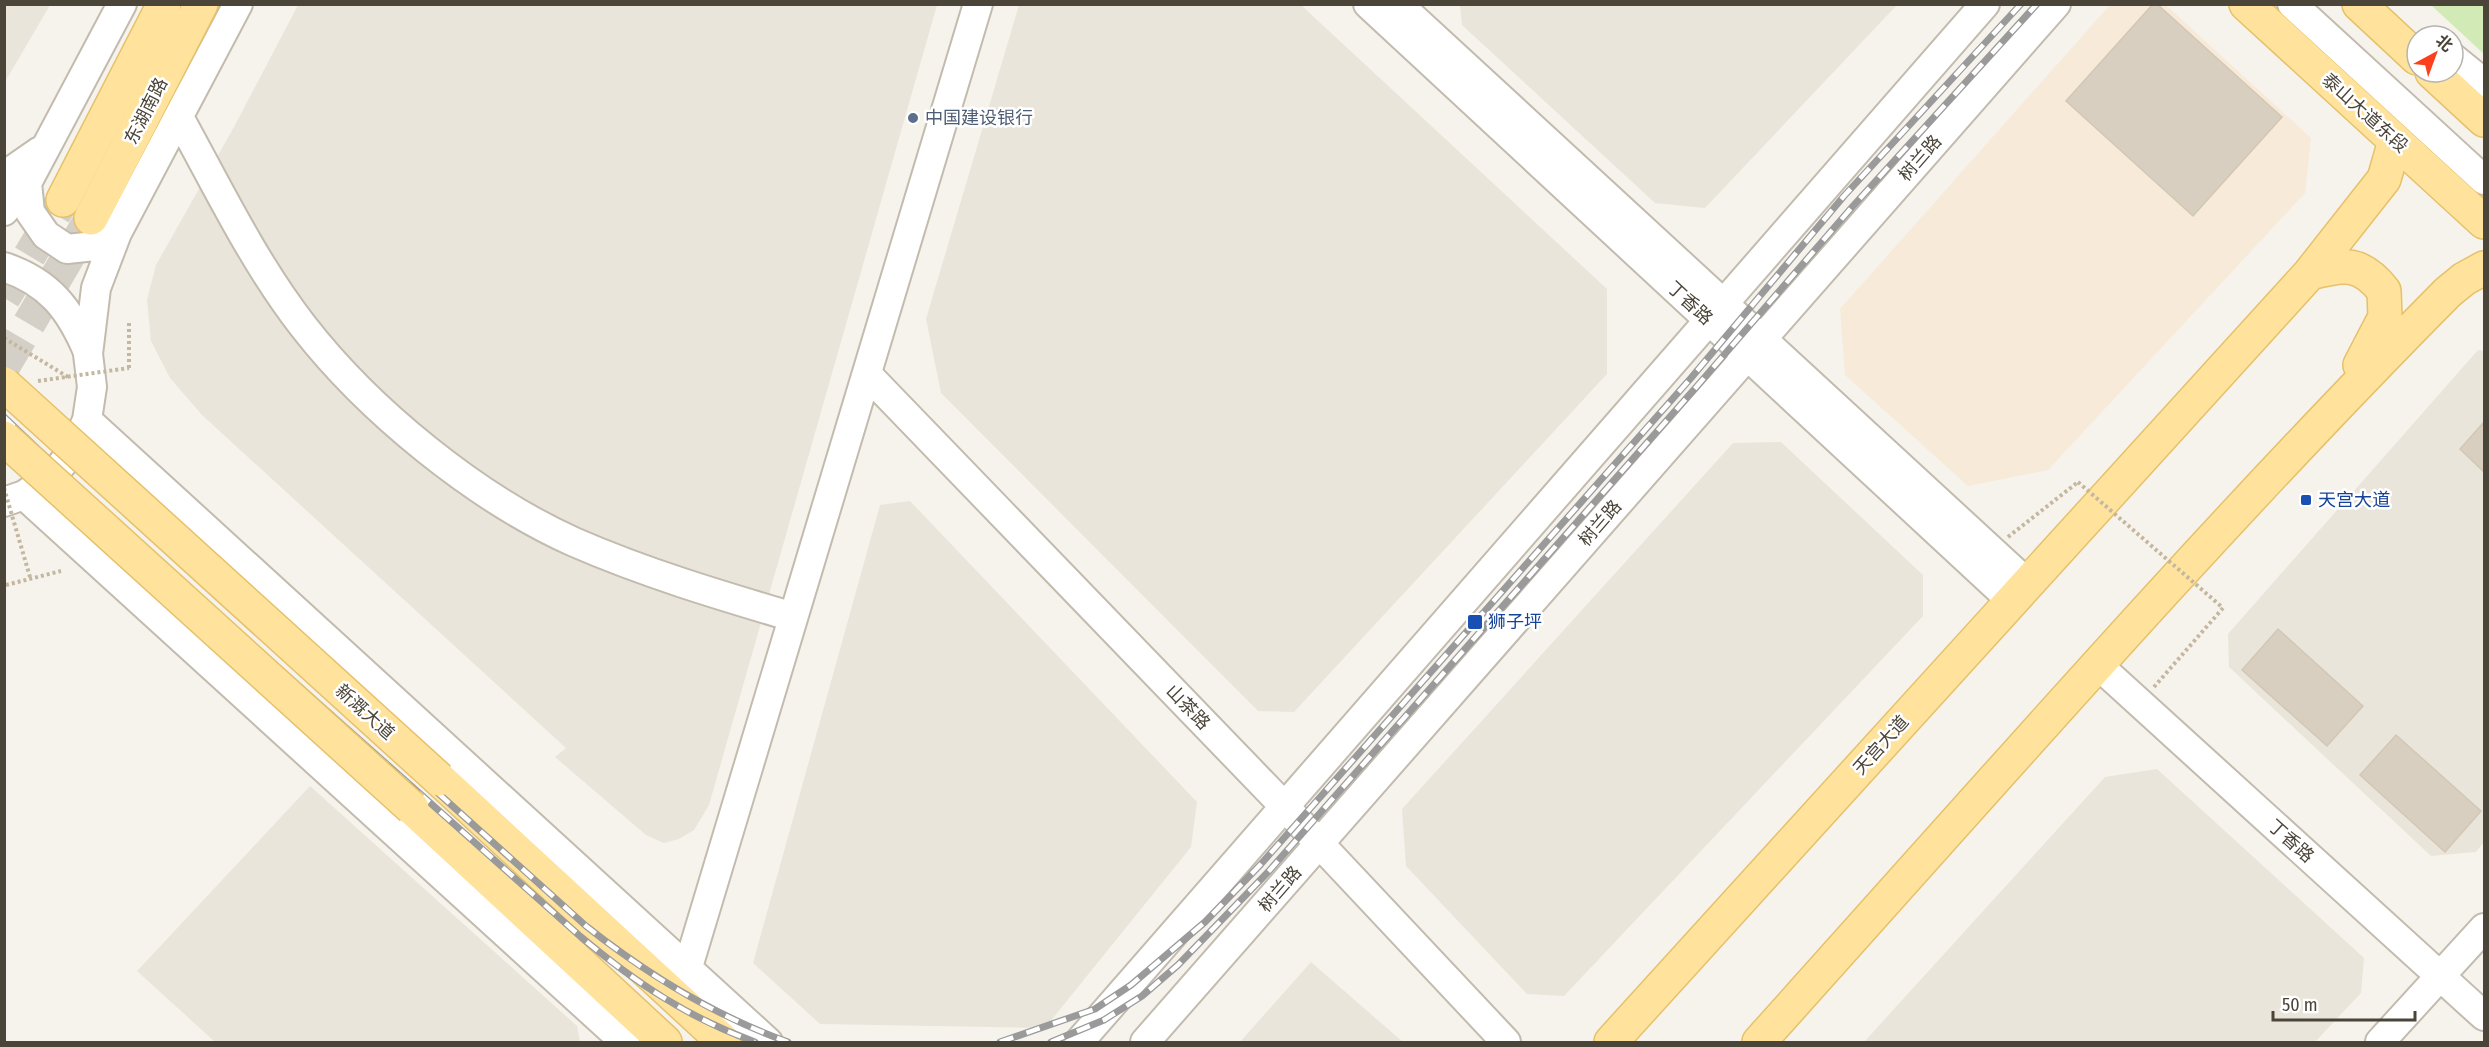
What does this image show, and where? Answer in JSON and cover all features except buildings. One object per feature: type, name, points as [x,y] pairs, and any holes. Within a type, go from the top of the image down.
[{"type":"main road","name":"东湖南路","points":[[63,200],[164,4]]},
{"type":"main road","name":"东湖南路","points":[[104,225],[201,4]]},
{"type":"main road","name":"泰山大道东段","points":[[2246,4],[2484,222]]},
{"type":"main road","points":[[2359,4],[2405,44]]},
{"type":"main road","points":[[2445,84],[2484,120]]},
{"type":"main road","name":"天宫大道","points":[[1611,1042],[2310,273],[2384,179],[2395,141]]},
{"type":"main road","points":[[2310,273],[2343,265],[2355,268],[2366,273],[2384,291],[2387,303],[2380,331],[2336,405]]},
{"type":"main road","points":[[1759,1042],[2098,665],[2336,405],[2448,292],[2464,279],[2484,268]]},
{"type":"main road","name":"新溉大道","points":[[4,384],[439,778],[724,1042]]},
{"type":"main road","points":[[4,438],[412,808],[665,1042]]},
{"type":"street","points":[[4,212],[16,179],[46,146],[122,4]]},
{"type":"street","points":[[16,179],[30,212],[46,236],[67,249],[95,246],[104,225],[180,119],[238,4]]},
{"type":"street","points":[[688,968],[978,4]]},
{"type":"street","name":"丁香路","points":[[1368,4],[1717,313],[2020,593]]},
{"type":"street","points":[[1816,195],[1892,85],[1961,4]]},
{"type":"street","points":[[1079,1042],[1985,4]]},
{"type":"street","name":"树兰路","points":[[1145,1042],[1753,346],[2056,4]]},
{"type":"street","points":[[2284,4],[2346,96]]},
{"type":"street","points":[[2292,4],[2484,180]]},
{"type":"street","name":"丁香路","points":[[1405,7],[1717,313]]},
{"type":"street","points":[[2465,68],[2484,83]]},
{"type":"street","points":[[180,119],[264,268],[302,325],[378,407],[438,458],[499,500],[573,541],[660,576],[793,618]]},
{"type":"street","points":[[104,225],[88,354],[92,387],[87,420],[74,451],[52,476],[11,495],[120,582],[607,1033],[625,1042]]},
{"type":"street","points":[[4,267],[24,274],[54,295],[76,323],[88,354]]},
{"type":"street","name":"丁香路","points":[[1753,346],[1991,551],[2020,593]]},
{"type":"street","name":"山茶路","points":[[867,374],[1285,807],[1506,1042]]},
{"type":"street","name":"新溉大道","points":[[87,420],[768,1042]]},
{"type":"street","points":[[120,582],[107,556],[109,529],[128,507],[153,500],[183,507]]},
{"type":"street","name":"丁香路","points":[[2098,665],[2484,1016]]},
{"type":"street","points":[[2380,1042],[2482,932]]},
{"type":"path","points":[[36,382],[129,368],[129,322]]},
{"type":"path","points":[[4,338],[68,377]]},
{"type":"path","points":[[1991,551],[2078,482],[2223,608],[2139,703]]},
{"type":"path","points":[[11,495],[30,577]]},
{"type":"path","points":[[6,585],[30,577],[61,571]]},
{"type":"shaded area","points":[[1460,4],[1897,5],[1705,208],[1655,203],[1462,25]]},
{"type":"shaded area","points":[[4,5],[50,5],[5,82]]},
{"type":"shaded area","points":[[298,5],[937,5],[709,805],[694,830],[679,839],[664,843],[646,835],[555,757],[566,748],[202,415],[170,378],[151,341],[147,300],[156,265],[234,127]]},
{"type":"shaded area","points":[[1019,5],[1301,5],[1607,289],[1607,374],[1294,712],[1258,711],[941,393],[926,319]]},
{"type":"shaded area","points":[[2110,5],[2166,5],[2311,138],[2305,193],[2048,470],[1968,486],[1845,375],[1840,309]]},
{"type":"shaded area","points":[[2478,350],[2484,351],[2484,842],[2476,852],[2431,856],[2229,667],[2228,634]]},
{"type":"shaded area","points":[[1781,442],[1923,575],[1923,616],[1564,996],[1527,994],[1406,866],[1402,809],[1733,443]]},
{"type":"shaded area","points":[[910,501],[1197,802],[1191,847],[1045,1028],[820,1024],[753,963],[880,505]]},
{"type":"shaded area","points":[[2157,769],[2364,958],[2361,993],[2315,1042],[1864,1042],[2105,777]]},
{"type":"shaded area","points":[[310,786],[577,1026],[580,1042],[215,1042],[137,971]]},
{"type":"shaded area","points":[[1311,962],[1403,1042],[1240,1042]]},
{"type":"green space","points":[[2431,5],[2484,5],[2484,54],[2465,36],[2465,24],[2452,24]]},
{"type":"tunnel","points":[[4,298],[63,200]]},
{"type":"tunnel","points":[[4,366],[87,225]]},
{"type":"railway","points":[[1000,1042],[1095,1009],[1131,985],[1205,922],[1261,864],[1691,378],[1844,196],[2021,4]]},
{"type":"railway","points":[[1051,1042],[1104,1020],[1142,996],[1178,965],[1269,871],[1853,206],[2037,4]]},
{"type":"railway","points":[[4,398],[131,517],[586,926],[633,961],[682,992],[734,1019],[788,1042]]},
{"type":"railway","points":[[4,417],[120,527],[581,937],[642,984],[663,997],[707,1022],[755,1042]]},
{"type":"place","name":"中国建设银行","points":[[913,118]]},
{"type":"place","name":"天宫大道","points":[[2306,500]]},
{"type":"place","name":"狮子坪","points":[[1475,622]]}]
